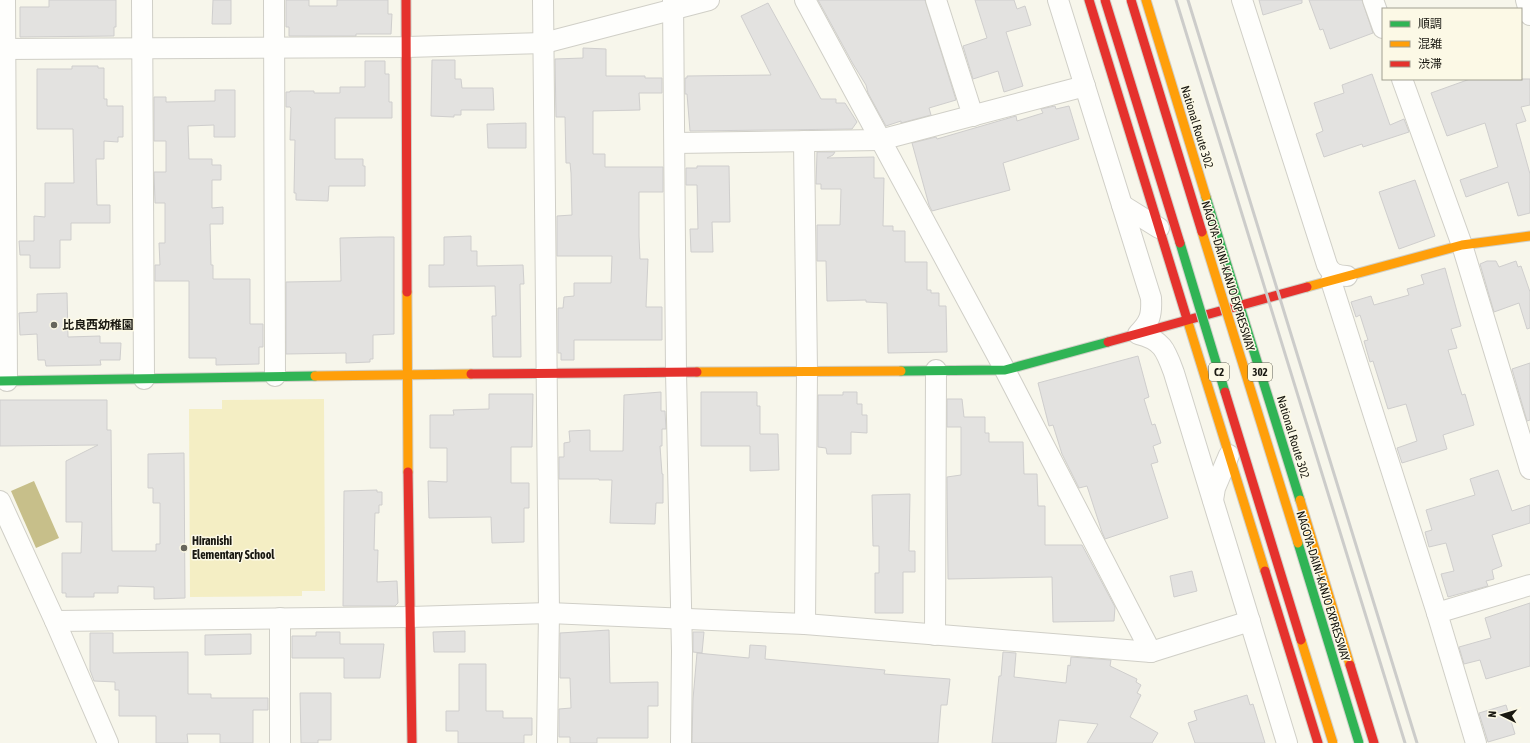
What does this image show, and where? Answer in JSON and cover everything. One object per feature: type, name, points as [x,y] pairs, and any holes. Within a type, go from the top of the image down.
[{"type":"main road","points":[[406,0],[407,374],[412,743]]},
{"type":"main road","points":[[1090,0],[1318,743]]},
{"type":"main road","name":"C2","points":[[1105,0],[1333,743]]},
{"type":"main road","name":"NAGOYA-DAINI-KANJO EXPRESSWAY","points":[[1131,0],[1359,743]]},
{"type":"main road","name":"National Route 302","points":[[1146,0],[1374,743]]},
{"type":"main road","points":[[1162,20],[1176,99]]},
{"type":"main road","points":[[4,381],[407,374],[1005,370],[1462,245],[1530,236]]},
{"type":"main road","points":[[1329,596],[1345,626],[1362,673],[1384,743]]},
{"type":"street","points":[[4,381],[2,49],[5,0]]},
{"type":"street","points":[[142,0],[144,378]]},
{"type":"street","points":[[274,0],[275,376]]},
{"type":"street","points":[[543,0],[549,613],[548,743]]},
{"type":"street","points":[[2,49],[407,47],[544,43],[673,5],[709,0]]},
{"type":"street","points":[[805,0],[1005,370],[1151,652]]},
{"type":"street","points":[[936,0],[973,116]]},
{"type":"street","points":[[1058,0],[1151,298],[1152,309],[1150,317],[1147,325],[1138,334]]},
{"type":"street","points":[[1242,0],[1327,265],[1330,271],[1339,278],[1476,743]]},
{"type":"street","points":[[1373,0],[1382,25]]},
{"type":"street","points":[[1526,0],[1530,15]]},
{"type":"street","points":[[673,5],[676,372],[681,618],[681,743]]},
{"type":"street","points":[[1402,80],[1462,245],[1530,468]]},
{"type":"street","points":[[675,143],[880,140],[1085,86]]},
{"type":"street","points":[[804,141],[807,371],[805,624]]},
{"type":"street","points":[[1122,205],[1159,228]]},
{"type":"street","points":[[1138,334],[1150,336],[1159,342],[1166,351],[1287,743]]},
{"type":"street","points":[[935,635],[936,370]]},
{"type":"street","points":[[1213,500],[1215,488],[1229,455]]},
{"type":"street","points":[[0,501],[55,621],[108,743]]},
{"type":"street","points":[[1437,613],[1530,585]]},
{"type":"street","points":[[55,621],[410,617],[549,613],[805,624],[1151,652],[1250,621]]},
{"type":"street","points":[[280,618],[280,743]]},
{"type":"shaded area","points":[[324,399],[325,591],[302,591],[302,596],[190,597],[189,409],[222,409],[222,400]]},
{"type":"shaded area","points":[[34,481],[59,538],[36,548],[11,491]]},
{"type":"building","points":[[49,0],[116,0],[116,27],[114,27],[114,36],[20,37],[20,7],[49,7]]},
{"type":"building","points":[[213,0],[231,0],[231,24],[212,24]]},
{"type":"building","points":[[286,0],[309,0],[309,6],[337,6],[337,0],[388,0],[388,14],[392,14],[391,34],[356,34],[356,36],[289,36],[289,27],[286,27]]},
{"type":"building","points":[[818,0],[925,0],[956,100],[929,108],[931,115],[901,123],[901,121],[886,126],[868,93],[866,85]]},
{"type":"building","points":[[975,0],[1014,0],[1017,9],[1025,6],[1031,25],[1006,32],[1023,86],[1004,92],[998,71],[973,79],[963,46],[987,38]]},
{"type":"building","points":[[1259,0],[1302,0],[1302,3],[1263,15]]},
{"type":"building","points":[[1309,0],[1362,0],[1373,33],[1330,49],[1323,29],[1320,30]]},
{"type":"building","points":[[768,3],[821,99],[836,99],[836,103],[845,103],[857,122],[852,129],[690,131],[687,94],[685,94],[685,78],[687,78],[687,76],[771,75],[741,16]]},
{"type":"building","points":[[583,48],[606,49],[606,76],[645,76],[645,78],[662,78],[662,93],[639,93],[640,110],[593,111],[593,154],[605,154],[605,167],[663,167],[663,192],[639,192],[640,259],[648,259],[646,307],[662,307],[662,340],[574,340],[574,360],[561,360],[561,353],[558,353],[558,308],[563,308],[564,297],[574,296],[574,283],[611,283],[612,256],[557,256],[557,216],[572,215],[570,163],[566,163],[565,117],[556,117],[555,59],[583,58]]},
{"type":"building","points":[[432,60],[455,60],[455,79],[461,79],[462,88],[493,88],[494,110],[461,110],[461,115],[454,115],[454,117],[431,116]]},
{"type":"building","points":[[365,61],[385,61],[385,74],[389,74],[389,102],[392,102],[392,118],[335,118],[335,159],[363,159],[363,166],[365,166],[365,186],[329,186],[328,201],[296,200],[296,193],[294,193],[295,140],[290,140],[291,108],[286,107],[286,92],[314,91],[314,93],[340,93],[340,87],[365,87]]},
{"type":"building","points":[[72,66],[98,66],[98,68],[104,68],[104,99],[107,99],[107,106],[123,106],[123,137],[118,137],[118,142],[104,141],[104,159],[96,159],[97,205],[110,205],[110,223],[71,223],[71,240],[60,240],[60,268],[30,268],[30,255],[20,255],[19,241],[34,241],[34,216],[45,217],[45,183],[74,183],[73,129],[37,129],[37,69],[72,69]]},
{"type":"building","points":[[1372,74],[1390,125],[1404,119],[1409,132],[1363,147],[1362,144],[1324,157],[1316,134],[1323,131],[1314,103],[1344,93],[1342,85]]},
{"type":"building","points":[[1530,79],[1530,105],[1521,107],[1526,121],[1516,124],[1530,174],[1530,213],[1518,216],[1508,182],[1466,197],[1460,180],[1498,167],[1485,123],[1447,136],[1431,93],[1467,80]]},
{"type":"building","points":[[215,90],[235,90],[235,137],[214,137],[214,125],[188,126],[189,159],[212,159],[212,165],[221,165],[221,180],[212,180],[212,208],[223,207],[223,224],[210,224],[211,265],[213,265],[213,279],[250,279],[250,324],[263,324],[263,347],[259,347],[259,364],[216,365],[216,358],[189,358],[189,281],[155,281],[155,265],[160,265],[159,243],[165,243],[165,203],[155,203],[154,172],[166,172],[166,141],[154,141],[154,97],[166,97],[166,102],[215,101]]},
{"type":"building","points":[[1055,106],[1056,109],[1069,106],[1079,139],[1003,163],[1010,190],[932,211],[912,143],[936,137],[937,139],[1016,116],[1017,121],[1043,113],[1041,109]]},
{"type":"building","points":[[526,123],[526,148],[488,148],[487,124]]},
{"type":"building","points":[[817,152],[835,152],[827,158],[874,157],[874,178],[884,178],[883,226],[893,226],[893,231],[905,231],[905,262],[927,262],[927,290],[931,290],[931,293],[939,293],[939,306],[946,306],[947,352],[888,353],[887,303],[866,302],[866,300],[827,301],[826,261],[817,261],[817,225],[840,225],[841,189],[821,189],[821,184],[816,184]]},
{"type":"building","points":[[697,166],[729,166],[730,222],[712,222],[713,252],[691,252],[690,229],[698,229],[697,185],[686,185],[686,168],[697,168]]},
{"type":"building","points":[[1415,180],[1435,236],[1399,249],[1379,192]]},
{"type":"building","points":[[471,236],[471,251],[477,251],[477,266],[523,265],[524,284],[520,284],[521,357],[493,357],[492,316],[496,316],[495,286],[429,287],[429,265],[444,265],[444,237]]},
{"type":"building","points":[[394,237],[394,334],[373,335],[373,359],[370,359],[370,362],[346,363],[346,353],[286,354],[286,282],[341,281],[340,238]]},
{"type":"building","points":[[1487,261],[1496,261],[1499,267],[1516,261],[1518,267],[1521,266],[1530,292],[1530,328],[1527,329],[1519,303],[1494,312],[1480,264]]},
{"type":"building","points":[[1445,268],[1461,326],[1451,329],[1457,348],[1448,350],[1462,395],[1465,394],[1474,425],[1443,435],[1447,449],[1402,463],[1397,448],[1417,441],[1406,404],[1388,409],[1373,361],[1370,362],[1364,341],[1368,340],[1360,315],[1356,317],[1351,302],[1371,296],[1374,305],[1409,295],[1407,289],[1424,284],[1421,275]]},
{"type":"building","points":[[67,293],[68,337],[100,336],[100,343],[121,343],[120,360],[100,360],[101,365],[46,366],[45,360],[38,360],[37,334],[20,335],[19,313],[37,312],[37,294]]},
{"type":"building","points":[[1138,356],[1149,397],[1144,399],[1152,425],[1155,424],[1161,443],[1153,446],[1158,462],[1151,464],[1168,518],[1105,539],[1087,486],[1079,488],[1062,454],[1053,425],[1049,426],[1038,383]]},
{"type":"building","points":[[1530,363],[1530,420],[1527,421],[1512,369]]},
{"type":"building","points":[[661,392],[661,411],[665,411],[666,429],[662,429],[662,446],[660,446],[663,474],[663,503],[656,503],[655,524],[610,523],[612,480],[559,479],[559,457],[564,457],[564,443],[570,442],[569,431],[590,430],[590,451],[623,451],[624,395]]},
{"type":"building","points":[[701,392],[757,392],[757,406],[760,406],[760,434],[778,434],[779,470],[750,471],[750,446],[701,446]]},
{"type":"building","points":[[843,392],[857,392],[857,404],[862,404],[862,415],[867,415],[867,433],[851,432],[851,454],[827,454],[826,448],[818,447],[818,395],[843,395]]},
{"type":"building","points":[[489,394],[533,394],[532,447],[511,447],[511,483],[529,483],[529,508],[524,508],[524,542],[492,543],[491,517],[429,518],[428,481],[447,482],[447,448],[430,448],[430,415],[454,415],[453,410],[489,409]]},
{"type":"building","points":[[947,399],[962,399],[964,417],[985,417],[985,433],[989,433],[989,442],[1023,442],[1024,474],[1037,474],[1038,506],[1045,506],[1045,545],[1082,545],[1115,607],[1114,621],[1053,622],[1052,577],[948,579],[947,477],[961,475],[961,427],[947,427]]},
{"type":"building","points":[[0,400],[107,400],[107,430],[111,430],[112,551],[156,551],[156,544],[160,544],[160,503],[153,503],[153,488],[148,488],[148,454],[184,453],[185,598],[154,599],[154,587],[118,586],[118,593],[94,593],[94,597],[66,597],[66,593],[62,593],[62,553],[81,553],[82,522],[66,522],[66,461],[98,445],[0,446]]},
{"type":"building","points":[[1498,470],[1512,511],[1530,505],[1530,523],[1492,535],[1502,566],[1492,570],[1494,579],[1486,581],[1488,586],[1448,597],[1441,574],[1454,571],[1446,543],[1429,547],[1425,532],[1432,530],[1426,510],[1475,495],[1470,479]]},
{"type":"building","points":[[377,490],[377,492],[382,492],[382,505],[379,505],[379,513],[375,513],[374,550],[378,550],[377,582],[397,581],[398,603],[395,606],[343,606],[344,491]]},
{"type":"building","points":[[910,494],[909,551],[915,551],[915,572],[903,572],[903,613],[875,613],[875,573],[879,573],[879,546],[873,546],[872,495]]},
{"type":"building","points":[[1192,571],[1197,591],[1174,597],[1170,576]]},
{"type":"building","points":[[1530,603],[1530,666],[1486,679],[1480,660],[1464,664],[1459,647],[1491,638],[1485,618]]},
{"type":"building","points":[[609,630],[610,683],[658,682],[658,706],[648,706],[648,738],[597,738],[597,743],[570,743],[570,737],[559,737],[559,709],[571,708],[570,678],[560,678],[560,633]]},
{"type":"building","points":[[465,631],[465,652],[434,652],[433,632]]},
{"type":"building","points":[[316,632],[340,632],[340,644],[384,644],[380,678],[344,678],[344,658],[292,658],[292,636],[316,636]]},
{"type":"building","points":[[693,632],[704,632],[702,653],[693,652]]},
{"type":"building","points":[[90,633],[113,633],[113,653],[188,652],[188,694],[211,694],[211,698],[268,698],[268,710],[253,710],[253,743],[220,743],[220,734],[187,734],[188,743],[156,743],[156,716],[119,716],[119,690],[115,690],[115,682],[94,681],[90,670]]},
{"type":"building","points":[[251,634],[251,654],[205,655],[205,635]]},
{"type":"building","points":[[750,645],[766,646],[765,659],[885,670],[884,674],[950,679],[947,705],[941,705],[938,743],[692,743],[693,699],[697,653],[749,658]]},
{"type":"building","points":[[1003,652],[1016,653],[1014,677],[1066,683],[1068,665],[1070,666],[1071,657],[1111,660],[1110,666],[1137,679],[1136,682],[1141,685],[1137,693],[1141,695],[1130,717],[1158,733],[1152,743],[1087,743],[1098,724],[1059,720],[1056,743],[992,743]]},
{"type":"building","points":[[459,664],[486,664],[486,711],[503,711],[503,718],[532,718],[532,735],[524,735],[524,743],[458,743],[458,731],[446,731],[446,711],[459,711]]},
{"type":"building","points":[[300,693],[331,693],[331,740],[318,740],[318,743],[301,743]]},
{"type":"building","points":[[1247,695],[1250,705],[1253,704],[1265,743],[1195,743],[1188,723],[1197,720],[1194,711]]},
{"type":"building","points":[[1506,705],[1515,734],[1488,742],[1479,713]]},
{"type":"railway","points":[[1176,0],[1405,743]]},
{"type":"railway","points":[[1188,0],[1417,743]]},
{"type":"traffic: fast","points":[[1206,197],[1300,500]]},
{"type":"traffic: fast","points":[[1180,243],[1225,392]]},
{"type":"traffic: fast","points":[[901,371],[1005,370],[1108,342]]},
{"type":"traffic: fast","points":[[0,381],[315,376]]},
{"type":"traffic: fast","points":[[1298,543],[1359,743]]},
{"type":"traffic: slow","points":[[1146,0],[1206,197]]},
{"type":"traffic: slow","points":[[1202,232],[1298,543]]},
{"type":"traffic: slow","points":[[1307,287],[1462,245],[1530,236]]},
{"type":"traffic: slow","points":[[407,292],[408,472]]},
{"type":"traffic: slow","points":[[1187,319],[1265,571]]},
{"type":"traffic: slow","points":[[697,372],[901,371]]},
{"type":"traffic: slow","points":[[315,376],[471,374]]},
{"type":"traffic: slow","points":[[1300,500],[1350,665]]},
{"type":"traffic: slow","points":[[1301,640],[1333,743]]},
{"type":"traffic: jam","points":[[406,0],[407,292]]},
{"type":"traffic: jam","points":[[1089,0],[1187,319]]},
{"type":"traffic: jam","points":[[1105,0],[1180,243]]},
{"type":"traffic: jam","points":[[1131,0],[1202,232]]},
{"type":"traffic: jam","points":[[1108,342],[1307,287]]},
{"type":"traffic: jam","points":[[471,374],[697,372]]},
{"type":"traffic: jam","points":[[1225,392],[1301,640]]},
{"type":"traffic: jam","points":[[408,472],[412,743]]},
{"type":"traffic: jam","points":[[1265,571],[1318,743]]},
{"type":"traffic: jam","points":[[1350,665],[1374,743]]},
{"type":"place","name":"比良西幼稚園","points":[[54,325]]},
{"type":"place","name":"Hiranishi Elementary School","points":[[184,548]]}]
